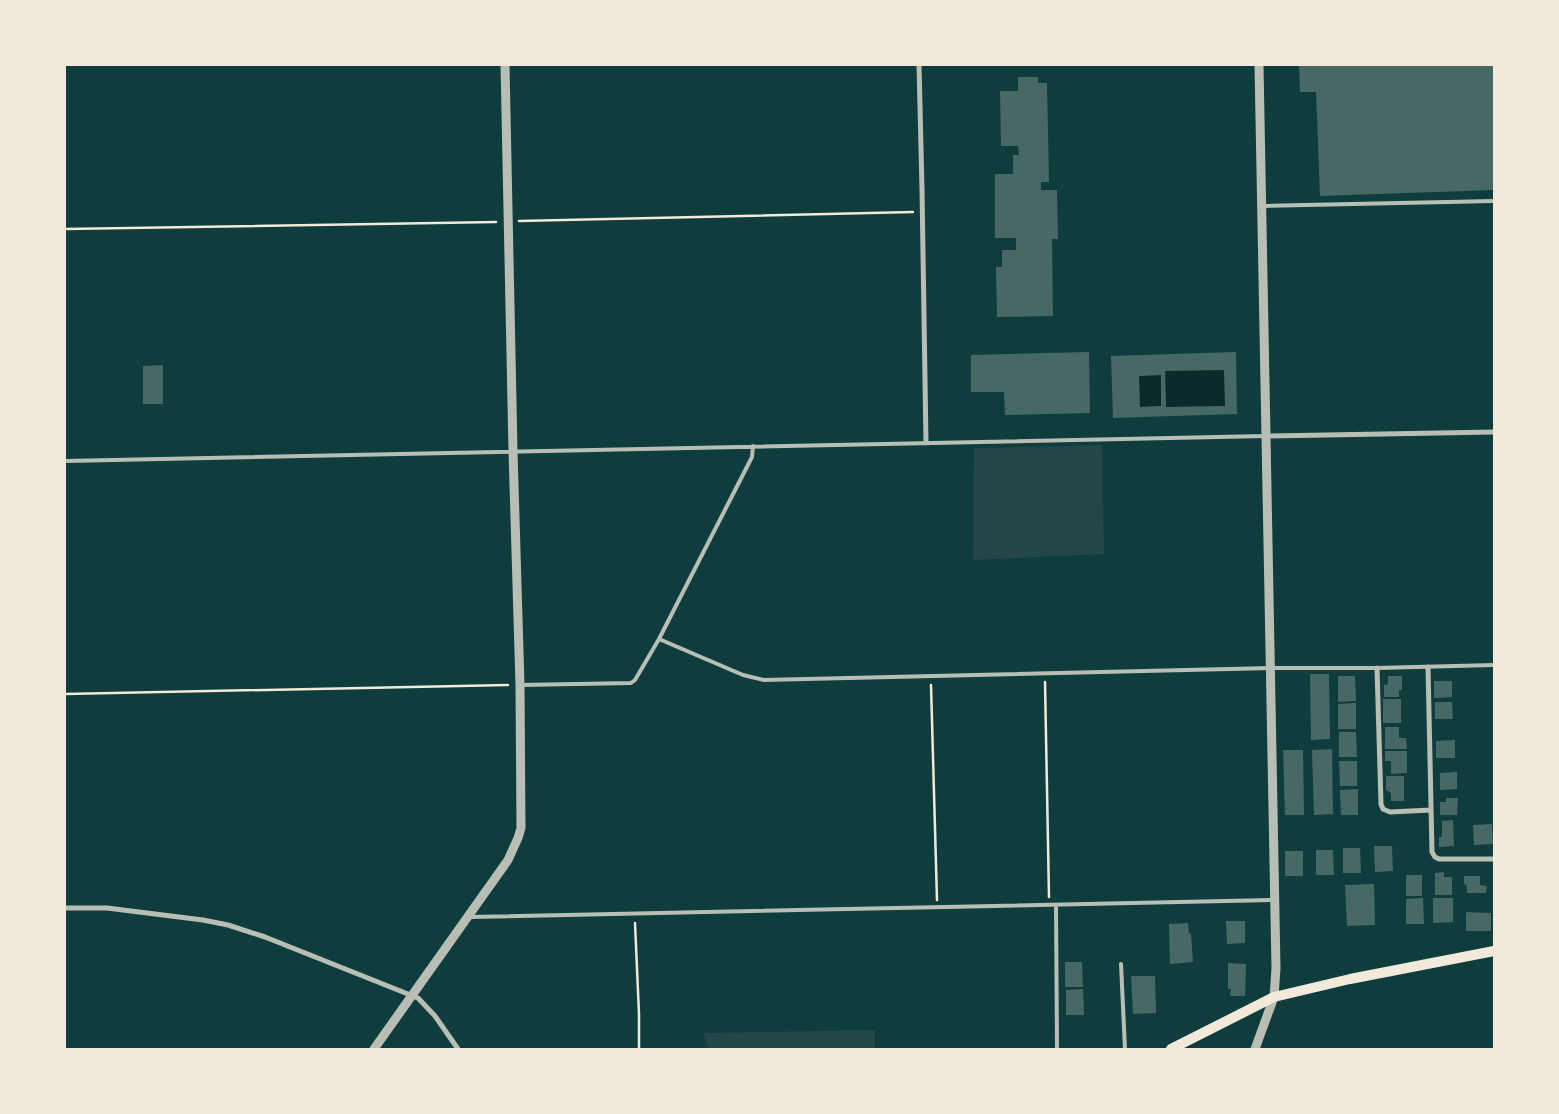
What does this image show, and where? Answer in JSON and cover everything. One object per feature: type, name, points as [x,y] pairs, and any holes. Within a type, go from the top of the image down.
[{"type":"main road","points":[[1171,1049],[1274,997],[1350,979],[1494,951]]},
{"type":"street","points":[[374,1049],[508,860],[521,828],[520,685],[513,451],[506,65]]},
{"type":"street","points":[[919,65],[926,443]]},
{"type":"street","points":[[1255,1049],[1274,997],[1276,968],[1272,668],[1259,65]]},
{"type":"street","points":[[1266,436],[1494,432]]},
{"type":"street","points":[[1428,666],[1432,852],[1435,857],[1444,859],[1494,859]]},
{"type":"street","points":[[1377,668],[1381,804],[1386,811],[1431,810]]},
{"type":"street","points":[[65,908],[107,908],[203,920],[228,925],[265,937],[423,1002],[458,1049]]},
{"type":"lane","points":[[1262,206],[1494,201]]},
{"type":"lane","points":[[65,461],[1266,436]]},
{"type":"lane","points":[[520,685],[631,683],[635,680],[659,639],[752,457],[753,446]]},
{"type":"lane","points":[[659,639],[743,675],[764,680],[1272,668],[1494,665]]},
{"type":"lane","points":[[468,917],[1276,900]]},
{"type":"lane","points":[[1056,905],[1057,1049]]},
{"type":"lane","points":[[1121,964],[1125,1049]]},
{"type":"path","points":[[65,229],[509,222],[923,212]]},
{"type":"path","points":[[1045,673],[1050,905]]},
{"type":"path","points":[[930,676],[937,907]]},
{"type":"path","points":[[65,694],[520,685]]},
{"type":"path","points":[[634,914],[639,1049]]},
{"type":"shaded area","points":[[1224,370],[1225,406],[1166,407],[1165,371]]},
{"type":"shaded area","points":[[1161,375],[1161,406],[1140,407],[1139,376]]},
{"type":"shaded area","points":[[1102,445],[1104,554],[973,560],[974,448]]},
{"type":"shaded area","points":[[875,1030],[875,1049],[709,1049],[703,1033]]},
{"type":"building","points":[[1299,65],[1494,65],[1494,190],[1320,196],[1316,92],[1300,92]]},
{"type":"building","points":[[1018,77],[1038,77],[1038,83],[1047,83],[1049,182],[1041,182],[1041,190],[1057,190],[1058,239],[1052,239],[1053,316],[997,317],[996,267],[1002,267],[1002,250],[1016,250],[1016,238],[995,238],[995,174],[1013,174],[1013,155],[1019,155],[1018,146],[1001,146],[1000,91],[1018,91]]},
{"type":"building","points":[[1089,352],[1090,413],[1005,415],[1004,392],[971,392],[971,355]]},
{"type":"building","points":[[1236,352],[1237,414],[1113,418],[1111,356]],"holes":[[[1224,370],[1225,406],[1166,407],[1165,371]],[[1161,375],[1161,406],[1140,407],[1139,376]]]},
{"type":"building","points":[[163,365],[163,404],[143,404],[143,366]]},
{"type":"building","points":[[1310,674],[1329,674],[1330,739],[1311,740]]},
{"type":"building","points":[[1338,676],[1355,676],[1356,701],[1338,702]]},
{"type":"building","points":[[1388,676],[1402,676],[1402,690],[1399,690],[1399,697],[1384,697],[1384,685],[1388,684]]},
{"type":"building","points":[[1434,681],[1452,681],[1452,697],[1434,698]]},
{"type":"building","points":[[1383,699],[1401,699],[1401,723],[1383,723]]},
{"type":"building","points":[[1435,702],[1452,702],[1453,719],[1435,719]]},
{"type":"building","points":[[1356,703],[1356,729],[1338,729],[1338,704]]},
{"type":"building","points":[[1385,727],[1399,727],[1399,738],[1406,738],[1407,749],[1385,749]]},
{"type":"building","points":[[1339,732],[1356,732],[1357,757],[1339,757]]},
{"type":"building","points":[[1455,740],[1455,758],[1436,758],[1436,741]]},
{"type":"building","points":[[1332,749],[1333,814],[1314,815],[1312,750]]},
{"type":"building","points":[[1283,750],[1303,750],[1304,815],[1285,815]]},
{"type":"building","points":[[1385,751],[1407,751],[1407,773],[1391,774],[1391,761],[1385,761]]},
{"type":"building","points":[[1339,761],[1357,761],[1357,786],[1340,786]]},
{"type":"building","points":[[1457,772],[1457,789],[1440,790],[1440,773]]},
{"type":"building","points":[[1386,776],[1404,776],[1404,801],[1391,801],[1391,793],[1386,790]]},
{"type":"building","points":[[1358,789],[1358,815],[1341,815],[1340,790]]},
{"type":"building","points":[[1446,798],[1458,798],[1457,815],[1440,815],[1440,802],[1446,802]]},
{"type":"building","points":[[1453,820],[1454,846],[1439,847],[1439,837],[1442,837],[1442,821]]},
{"type":"building","points":[[1492,824],[1493,844],[1474,845],[1473,825]]},
{"type":"building","points":[[1374,846],[1392,846],[1393,871],[1375,872]]},
{"type":"building","points":[[1343,848],[1360,848],[1361,873],[1343,873]]},
{"type":"building","points":[[1316,850],[1333,850],[1334,875],[1316,875]]},
{"type":"building","points":[[1285,851],[1303,851],[1303,876],[1285,876]]},
{"type":"building","points":[[1444,872],[1444,877],[1452,877],[1452,895],[1435,895],[1435,873]]},
{"type":"building","points":[[1406,875],[1422,875],[1422,896],[1406,896]]},
{"type":"building","points":[[1464,876],[1480,876],[1480,885],[1487,886],[1486,893],[1467,893]]},
{"type":"building","points":[[1374,884],[1375,925],[1347,926],[1345,885]]},
{"type":"building","points":[[1423,898],[1424,924],[1406,924],[1406,899]]},
{"type":"building","points":[[1433,898],[1453,898],[1453,922],[1433,923]]},
{"type":"building","points":[[1466,912],[1491,913],[1491,931],[1466,931]]},
{"type":"building","points":[[1226,921],[1245,921],[1245,943],[1227,944]]},
{"type":"building","points":[[1188,923],[1189,934],[1191,933],[1193,962],[1170,964],[1169,924]]},
{"type":"building","points":[[1065,962],[1082,962],[1083,987],[1065,987]]},
{"type":"building","points":[[1228,963],[1246,964],[1245,996],[1230,996],[1231,989],[1228,989]]},
{"type":"building","points":[[1131,976],[1155,976],[1156,1013],[1133,1014]]},
{"type":"building","points":[[1083,989],[1084,1015],[1066,1015],[1066,990]]}]
